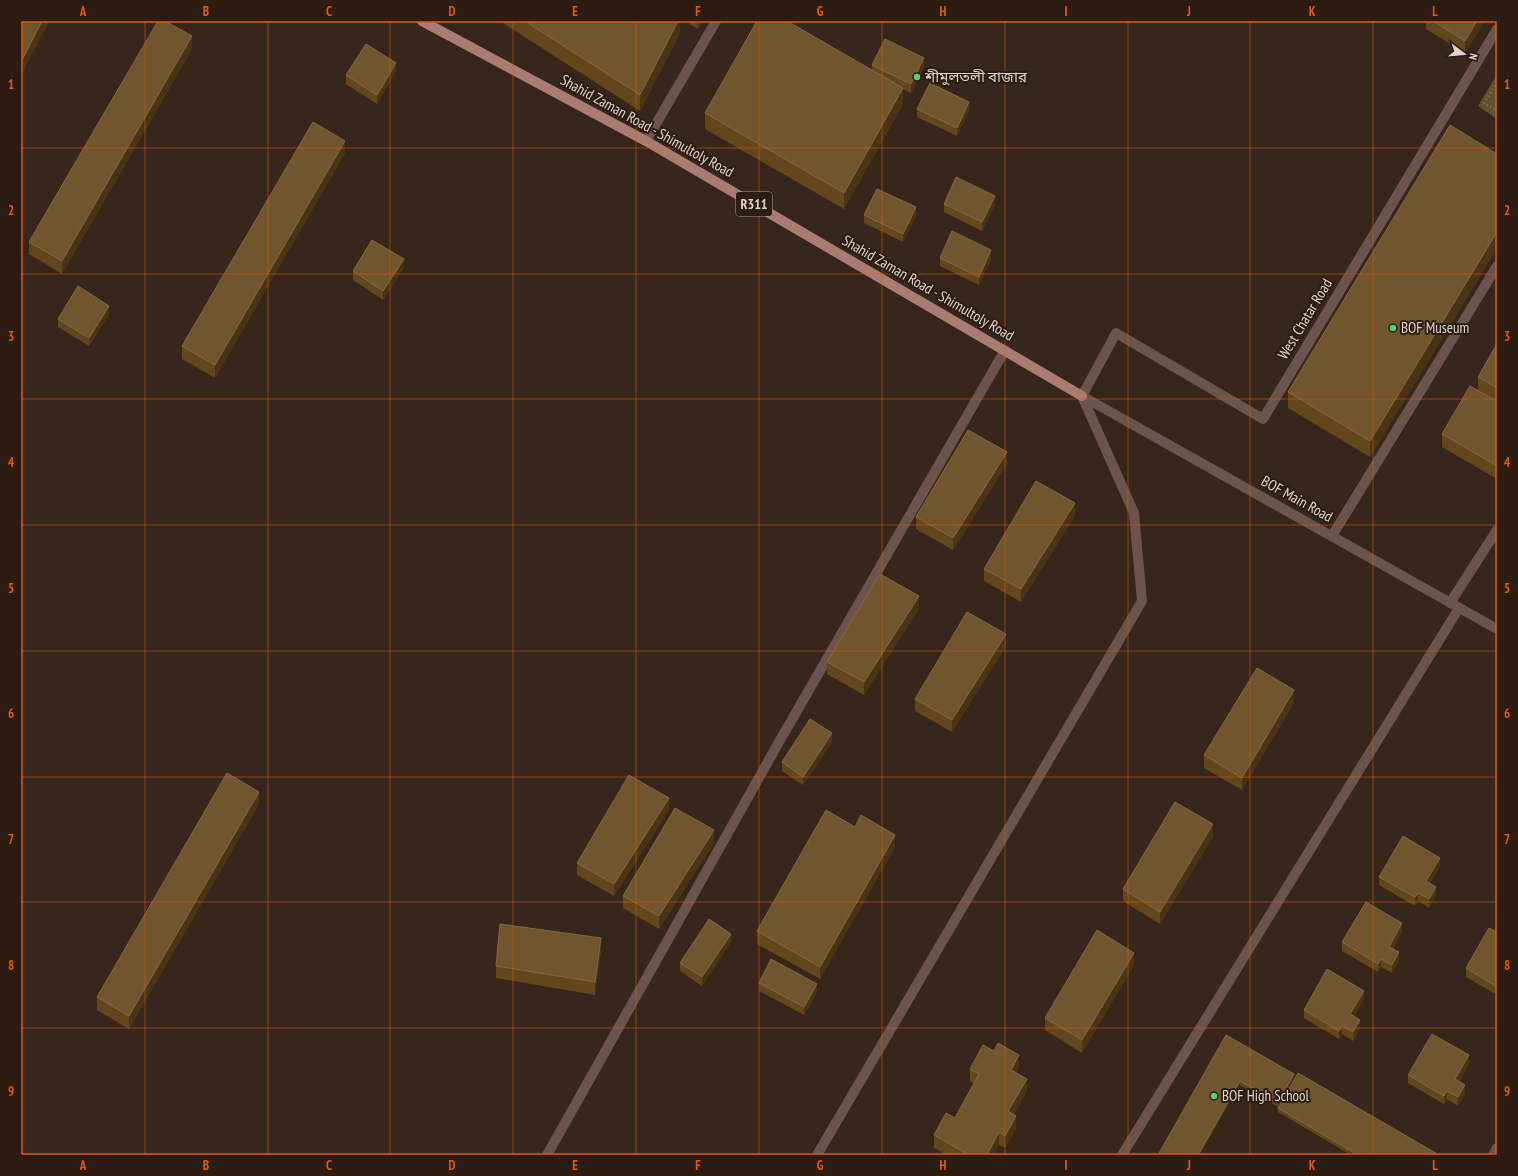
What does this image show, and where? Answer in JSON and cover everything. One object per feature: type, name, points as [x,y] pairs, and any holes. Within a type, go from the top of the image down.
[{"type":"main road","name":"Shahid Zaman Road - Shimultoly Road","points":[[422,21],[646,140],[1082,396]]},
{"type":"street","points":[[646,140],[716,21]]},
{"type":"street","name":"West Chatar Road","points":[[1082,396],[1116,333],[1263,419],[1497,29]]},
{"type":"street","points":[[1332,536],[1497,266]]},
{"type":"street","points":[[547,1155],[772,756],[1005,350]]},
{"type":"street","points":[[817,1155],[1142,601],[1134,513],[1082,396]]},
{"type":"street","name":"BOF Main Road","points":[[1082,396],[1497,629]]},
{"type":"street","points":[[1122,1155],[1455,605],[1497,530]]},
{"type":"street","points":[[1493,1155],[1497,1148]]},
{"type":"path","points":[[1497,82],[1484,103],[1497,112]]},
{"type":"shaded area","points":[[1497,74],[1497,119],[1478,106]]},
{"type":"building","points":[[21,21],[42,21],[22,60],[21,60]]},
{"type":"building","points":[[158,21],[165,21],[192,36],[62,261],[29,242]]},
{"type":"building","points":[[525,21],[678,21],[640,95]]},
{"type":"building","points":[[757,21],[787,21],[903,88],[844,193],[705,113]]},
{"type":"building","points":[[1433,21],[1477,21],[1465,41]]},
{"type":"building","points":[[885,39],[924,58],[911,84],[872,65]]},
{"type":"building","points":[[366,44],[396,63],[377,95],[346,75]]},
{"type":"building","points":[[930,83],[969,102],[957,128],[917,109]]},
{"type":"building","points":[[313,122],[345,141],[215,365],[182,346]]},
{"type":"building","name":"BOF Museum","points":[[1450,125],[1497,154],[1497,232],[1370,441],[1288,392]]},
{"type":"building","points":[[956,177],[995,196],[982,222],[944,204]]},
{"type":"building","points":[[877,189],[916,207],[903,234],[864,215]]},
{"type":"building","points":[[952,231],[991,250],[979,277],[940,258]]},
{"type":"building","points":[[372,240],[404,259],[383,291],[353,271]]},
{"type":"building","points":[[78,286],[109,306],[89,338],[58,319]]},
{"type":"building","points":[[1497,344],[1497,388],[1478,377]]},
{"type":"building","points":[[1470,386],[1497,401],[1497,466],[1442,434]]},
{"type":"building","points":[[968,430],[1007,452],[953,538],[916,517]]},
{"type":"building","points":[[1036,481],[1075,503],[1021,589],[984,569]]},
{"type":"building","points":[[880,574],[919,596],[864,682],[827,662]]},
{"type":"building","points":[[967,612],[1006,634],[952,720],[915,699]]},
{"type":"building","points":[[1257,668],[1294,690],[1242,778],[1204,755]]},
{"type":"building","points":[[810,719],[832,733],[803,777],[782,762]]},
{"type":"building","points":[[227,773],[259,792],[129,1016],[97,997]]},
{"type":"building","points":[[629,775],[669,798],[614,884],[577,863]]},
{"type":"building","points":[[1175,802],[1213,824],[1160,912],[1123,889]]},
{"type":"building","points":[[675,808],[714,830],[659,916],[623,896]]},
{"type":"building","points":[[826,810],[855,827],[861,815],[895,835],[820,967],[757,931]]},
{"type":"building","points":[[1403,836],[1440,858],[1426,881],[1436,887],[1429,899],[1418,893],[1415,897],[1379,877]]},
{"type":"building","points":[[1366,902],[1402,923],[1389,947],[1399,952],[1392,965],[1381,959],[1378,964],[1342,942]]},
{"type":"building","points":[[709,919],[731,934],[702,977],[680,963]]},
{"type":"building","points":[[500,924],[601,938],[595,982],[496,966]]},
{"type":"building","points":[[1489,928],[1497,932],[1497,987],[1466,968]]},
{"type":"building","points":[[1097,930],[1134,953],[1082,1040],[1045,1018]]},
{"type":"building","points":[[771,959],[817,984],[804,1007],[759,983]]},
{"type":"building","points":[[1327,969],[1364,991],[1350,1014],[1360,1020],[1353,1032],[1342,1026],[1339,1031],[1304,1010]]},
{"type":"building","points":[[1432,1034],[1469,1055],[1455,1079],[1465,1085],[1458,1097],[1447,1091],[1444,1096],[1408,1075]]},
{"type":"building","name":"BOF High School","points":[[1226,1035],[1294,1074],[1278,1103],[1240,1081],[1198,1155],[1158,1155]]},
{"type":"building","points":[[998,1043],[1019,1055],[1011,1070],[1027,1079],[1008,1111],[1016,1116],[1005,1136],[999,1132],[987,1155],[969,1155],[934,1135],[946,1113],[955,1118],[979,1074],[970,1069],[983,1045],[994,1051]]},
{"type":"building","name":"BOF High School","points":[[1298,1073],[1439,1155],[1358,1155],[1278,1108]]},
{"type":"place","name":"শীমুলতলী বাজার","points":[[917,77]]},
{"type":"place","name":"BOF Museum","points":[[1393,328]]},
{"type":"place","name":"BOF High School","points":[[1214,1096]]}]
